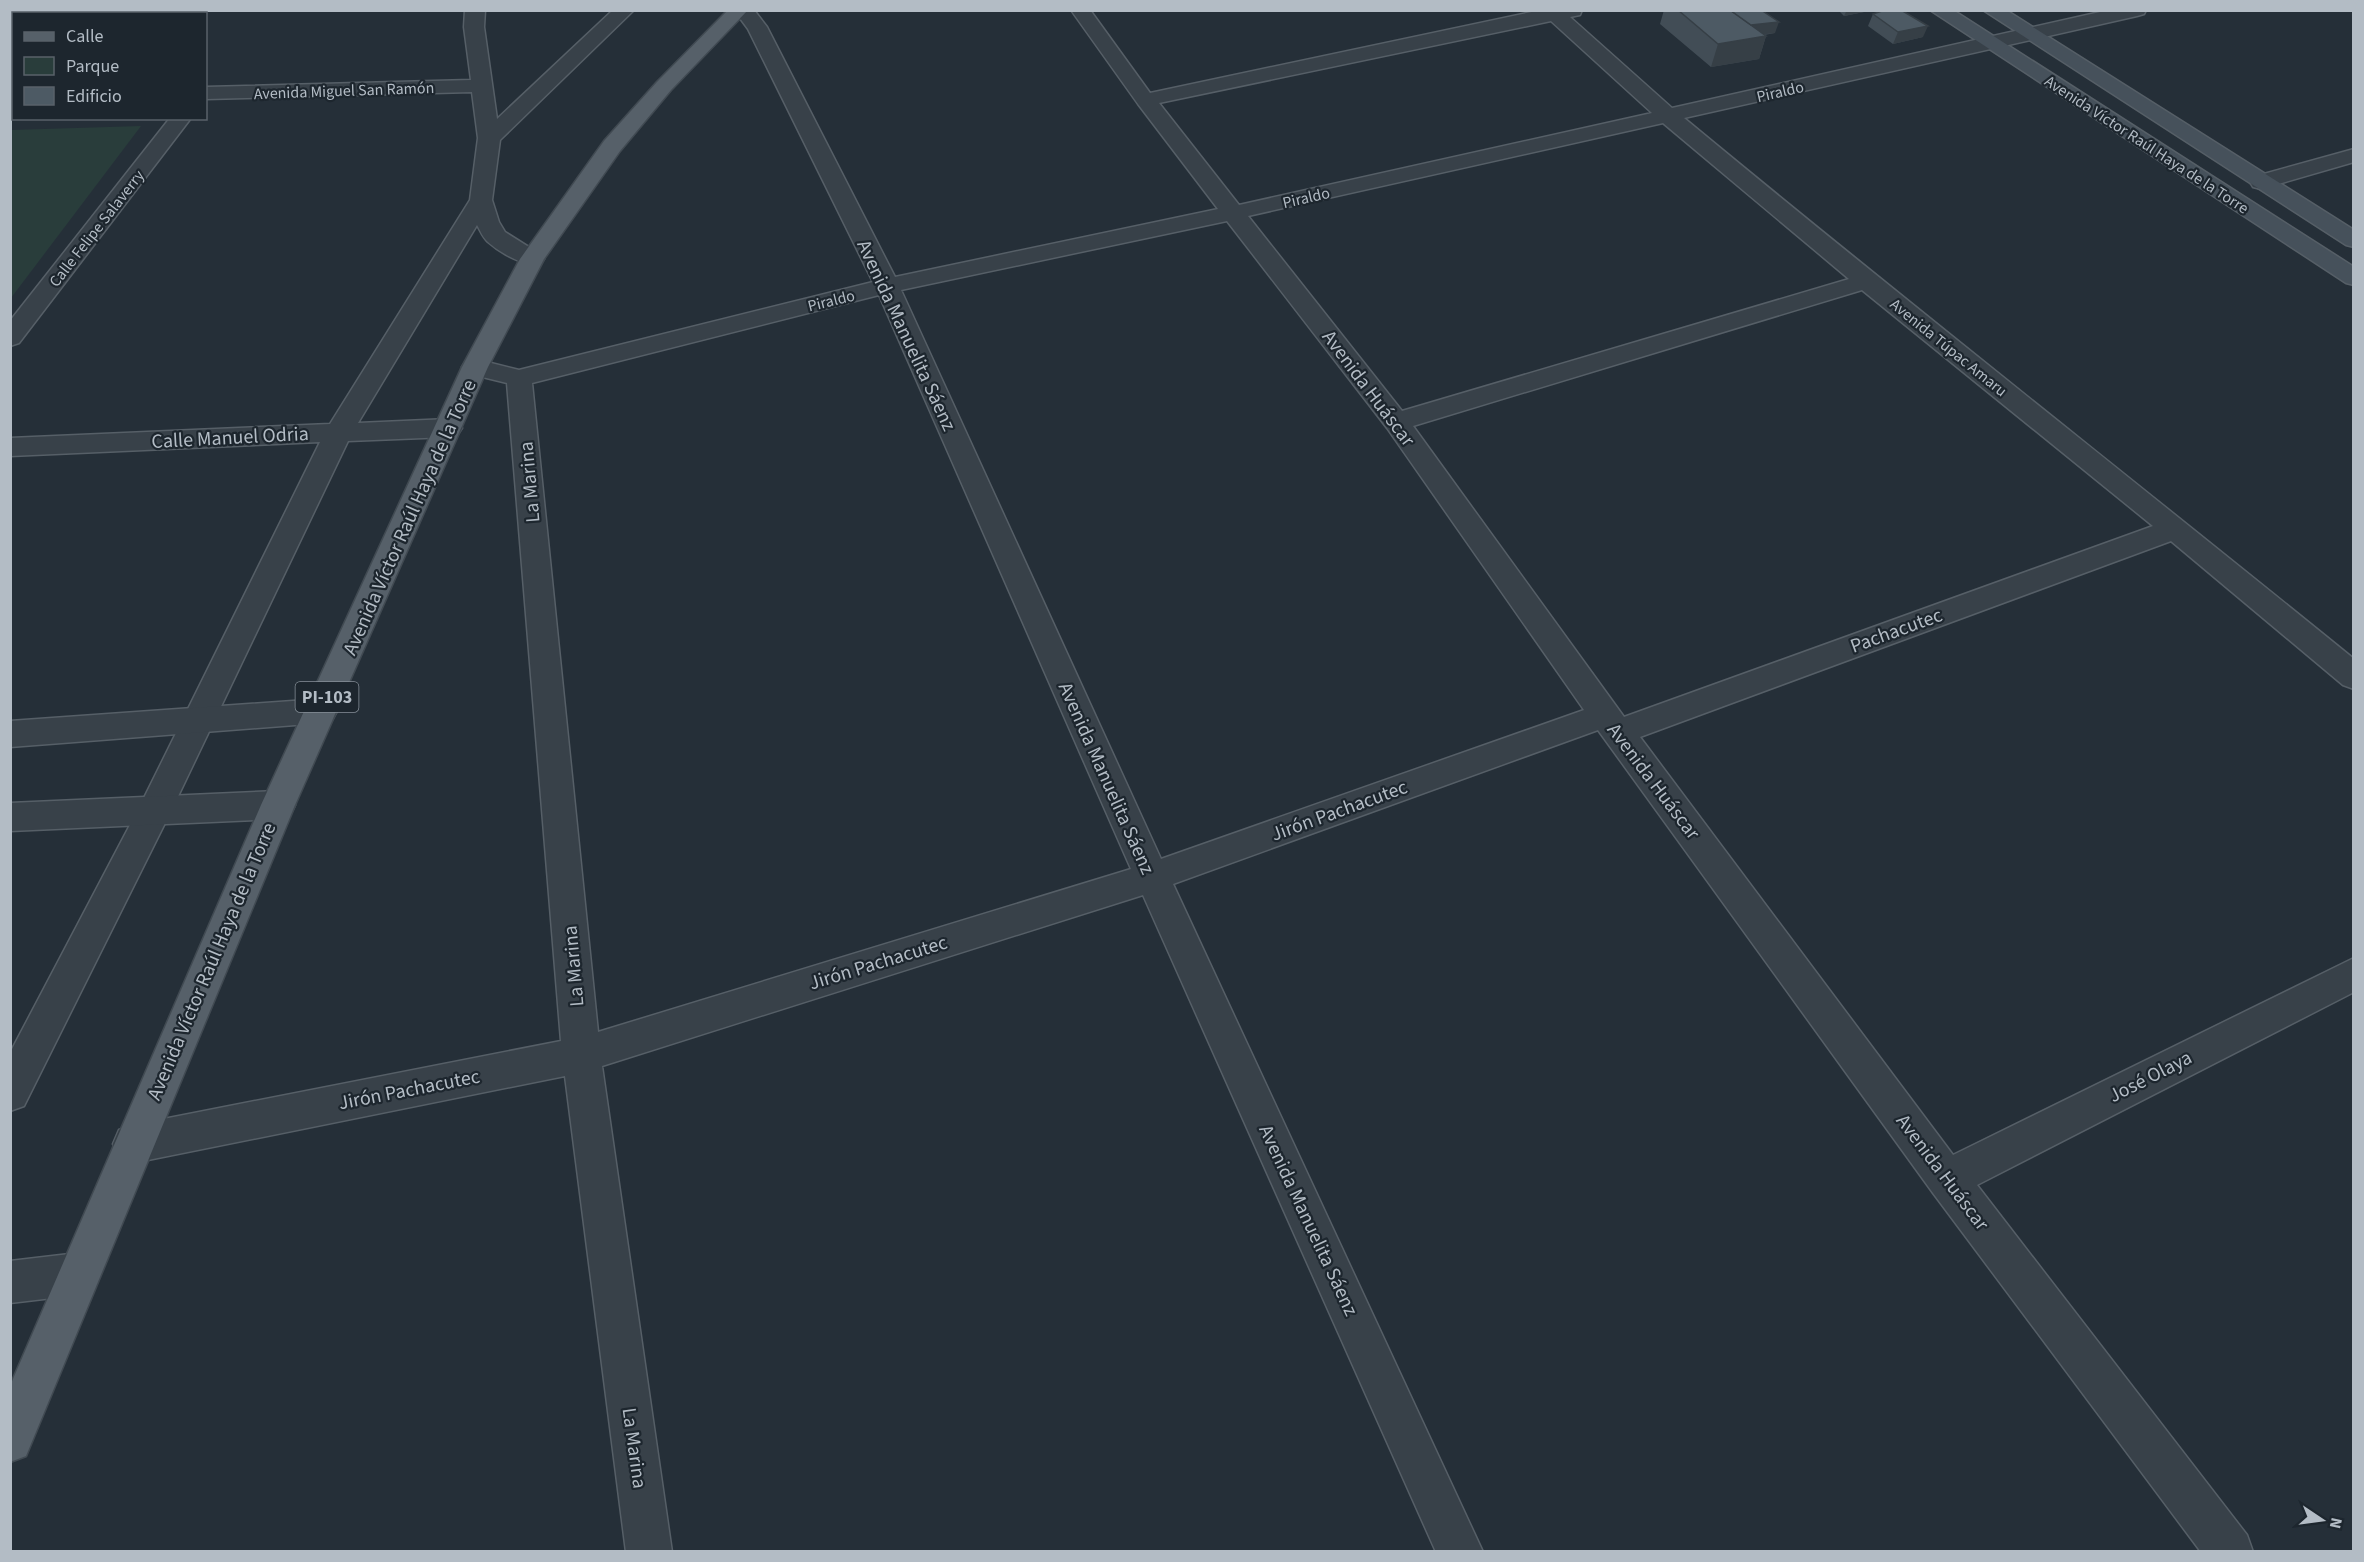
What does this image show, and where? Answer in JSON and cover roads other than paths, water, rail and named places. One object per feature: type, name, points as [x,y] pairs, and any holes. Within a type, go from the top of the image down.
[{"type":"main road","name":"Avenida Víctor Raúl Haya de la Torre","points":[[10,1440],[78,1274],[278,805],[475,368],[532,259],[612,146],[664,86],[741,10]]},
{"type":"main road","name":"Avenida Víctor Raúl Haya de la Torre","points":[[1939,10],[2354,278]]},
{"type":"main road","name":"Avenida Víctor Raúl Haya de la Torre","points":[[1992,10],[2354,240]]},
{"type":"street","points":[[475,10],[474,27],[489,138],[481,200],[487,222],[496,237],[532,259]]},
{"type":"street","points":[[489,138],[625,10]]},
{"type":"street","name":"Avenida Manuelita Sáenz","points":[[741,10],[757,27],[887,286],[1152,877],[1460,1551]]},
{"type":"street","name":"Avenida Huáscar","points":[[1080,10],[1145,100],[1396,422],[1611,724],[1947,1179],[2230,1551]]},
{"type":"street","name":"Piraldo","points":[[475,368],[519,378],[887,286],[1233,213],[1990,43],[2032,36],[2137,10]]},
{"type":"street","points":[[1145,100],[1561,12]]},
{"type":"street","name":"Avenida Túpac Amaru","points":[[1561,12],[1668,116],[1866,281],[2175,529],[2354,677]]},
{"type":"street","name":"Avenida Miguel San Ramón","points":[[207,93],[483,86]]},
{"type":"street","name":"Calle Felipe Salaverry","points":[[10,338],[179,120]]},
{"type":"street","points":[[2261,182],[2354,155]]},
{"type":"street","points":[[10,1093],[154,811],[196,720],[339,432],[481,200]]},
{"type":"street","points":[[1396,422],[1866,281]]},
{"type":"street","name":"La Marina","points":[[519,378],[581,1055],[649,1551]]},
{"type":"street","name":"Calle Manuel Odria","points":[[10,447],[449,428]]},
{"type":"street","name":"Pachacutec","points":[[1611,724],[2175,529]]},
{"type":"street","points":[[10,734],[321,711]]},
{"type":"street","name":"Jirón Pachacutec","points":[[133,1144],[581,1055],[1152,877],[1611,724]]},
{"type":"street","points":[[10,817],[278,805]]},
{"type":"street","name":"José Olaya","points":[[1947,1179],[2354,974]]},
{"type":"street","points":[[10,1282],[78,1274]]}]
